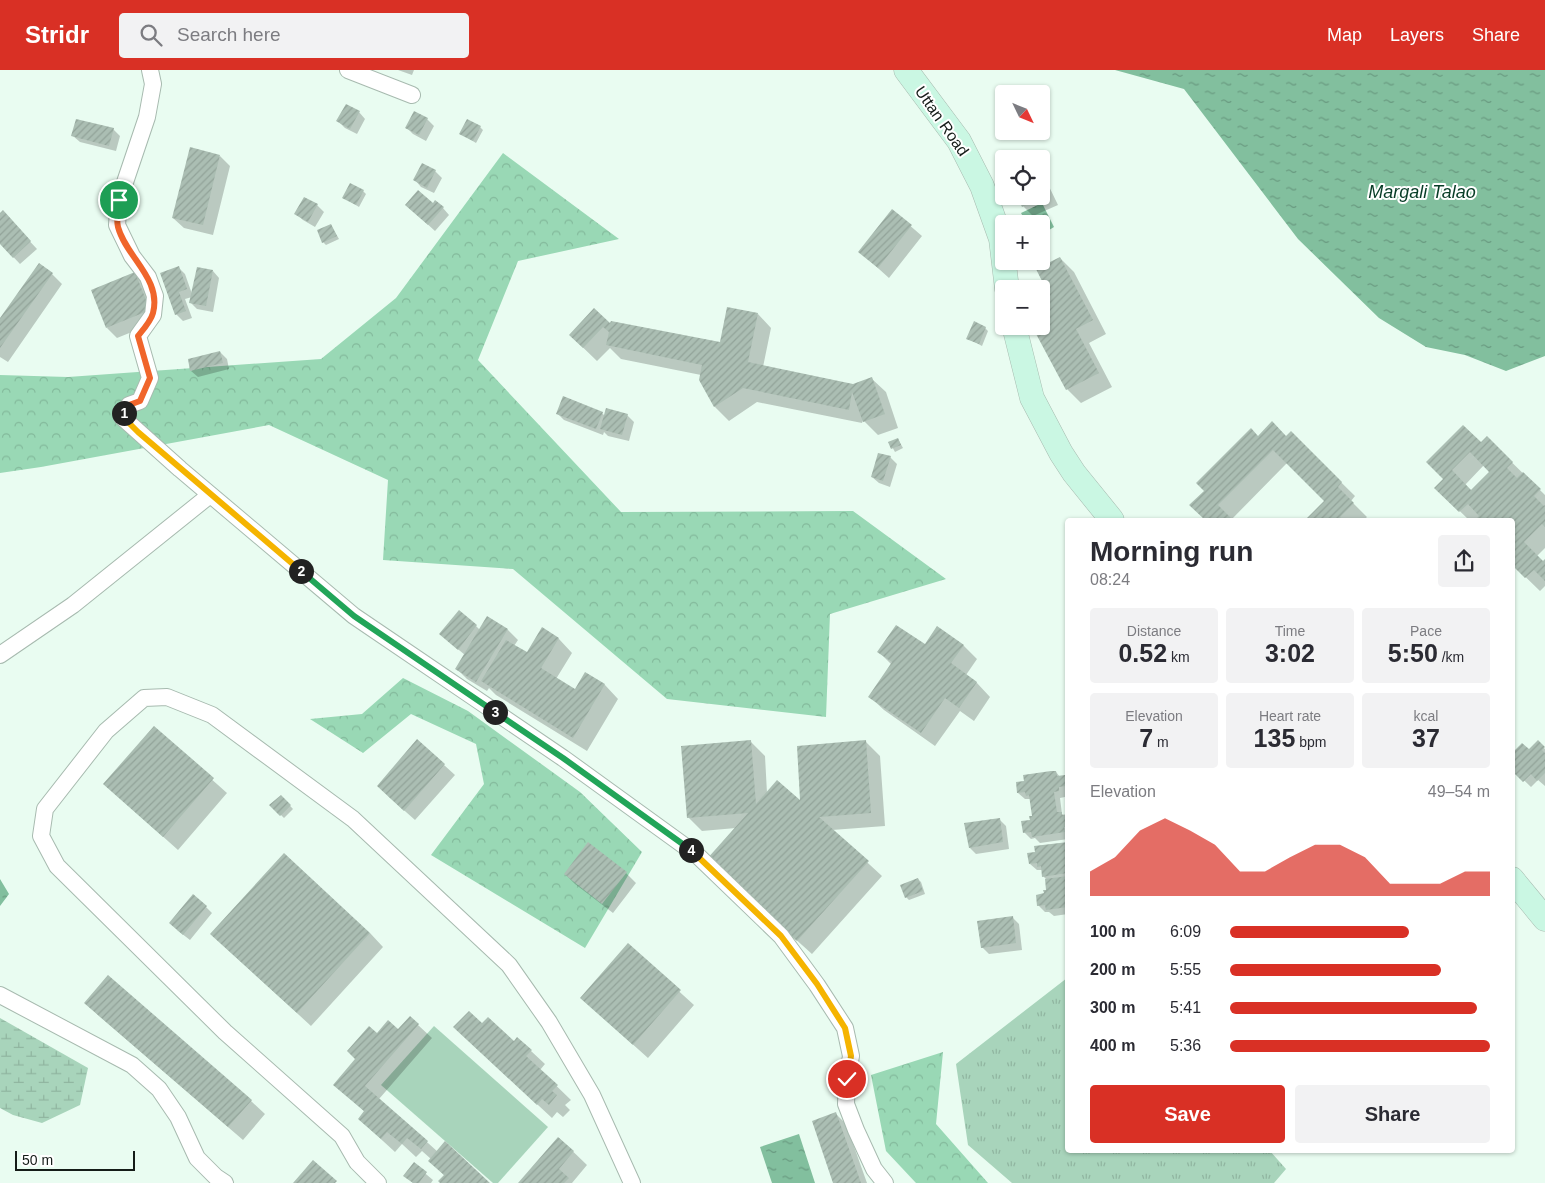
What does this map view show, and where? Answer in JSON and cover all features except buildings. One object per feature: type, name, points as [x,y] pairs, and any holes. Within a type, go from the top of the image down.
[{"type":"main road","name":"Uttan Road","points":[[906,70],[960,141],[982,186],[1001,239],[1006,280]]},
{"type":"main road","points":[[1016,335],[1032,398],[1061,453],[1074,473],[1110,518]]},
{"type":"main road","points":[[1515,883],[1545,919]]},
{"type":"street","points":[[150,70],[153,84],[147,117],[119,200],[117,225],[132,256],[148,278],[155,296],[153,315],[138,336],[150,378],[140,401],[129,405],[122,416],[210,495],[354,616],[563,758],[698,855],[781,936],[817,984],[845,1028],[851,1056],[847,1079],[846,1104],[874,1169],[885,1183]]},
{"type":"street","points":[[348,70],[412,95]]},
{"type":"street","points":[[0,654],[73,605],[210,495]]},
{"type":"street","points":[[378,1183],[357,1162],[342,1136],[225,1032],[57,866],[41,836],[45,809],[106,731],[144,698],[167,697],[212,715],[353,819],[509,965],[549,1022],[592,1094],[632,1183]]},
{"type":"street","points":[[0,995],[132,1065],[159,1089],[178,1117],[197,1158],[216,1177],[226,1183]]},
{"type":"green space","points":[[503,153],[619,239],[518,261],[478,360],[621,512],[853,511],[946,579],[830,614],[826,717],[667,699],[513,569],[383,560],[388,480],[269,425],[0,473],[0,375],[68,377],[321,359],[396,298]]},
{"type":"green space","points":[[403,678],[468,711],[580,792],[642,852],[585,948],[431,855],[484,784],[476,744],[411,714],[363,753],[310,719],[362,714]]},
{"type":"green space","points":[[1065,980],[1065,1153],[1272,1153],[1286,1169],[1274,1183],[1012,1183],[968,1145],[956,1064]]},
{"type":"green space","points":[[0,1018],[88,1068],[80,1105],[42,1123],[13,1115],[0,1108]]},
{"type":"green space","points":[[434,1026],[548,1127],[498,1183],[493,1183],[381,1085]]},
{"type":"green space","points":[[943,1052],[936,1124],[988,1183],[916,1183],[886,1151],[871,1075]]},
{"type":"water","name":"Margali Talao","points":[[1115,70],[1545,70],[1545,356],[1506,371],[1465,355],[1426,347],[1379,318],[1298,239],[1184,89]]},
{"type":"water","points":[[1038,205],[1043,205],[1048,215],[1022,215],[1021,213]]},
{"type":"water","points":[[1050,219],[1054,227],[1050,229]]},
{"type":"water","points":[[0,879],[9,894],[0,906]]},
{"type":"water","points":[[799,1134],[815,1183],[772,1183],[760,1147]]},
{"type":"route","points":[[119,200],[117,225],[132,256],[148,278],[155,296],[153,315],[138,336],[150,378],[140,401],[129,405],[122,416],[180,469],[354,616],[563,758],[698,855],[781,936],[817,984],[845,1028],[851,1056],[847,1079]]}]
